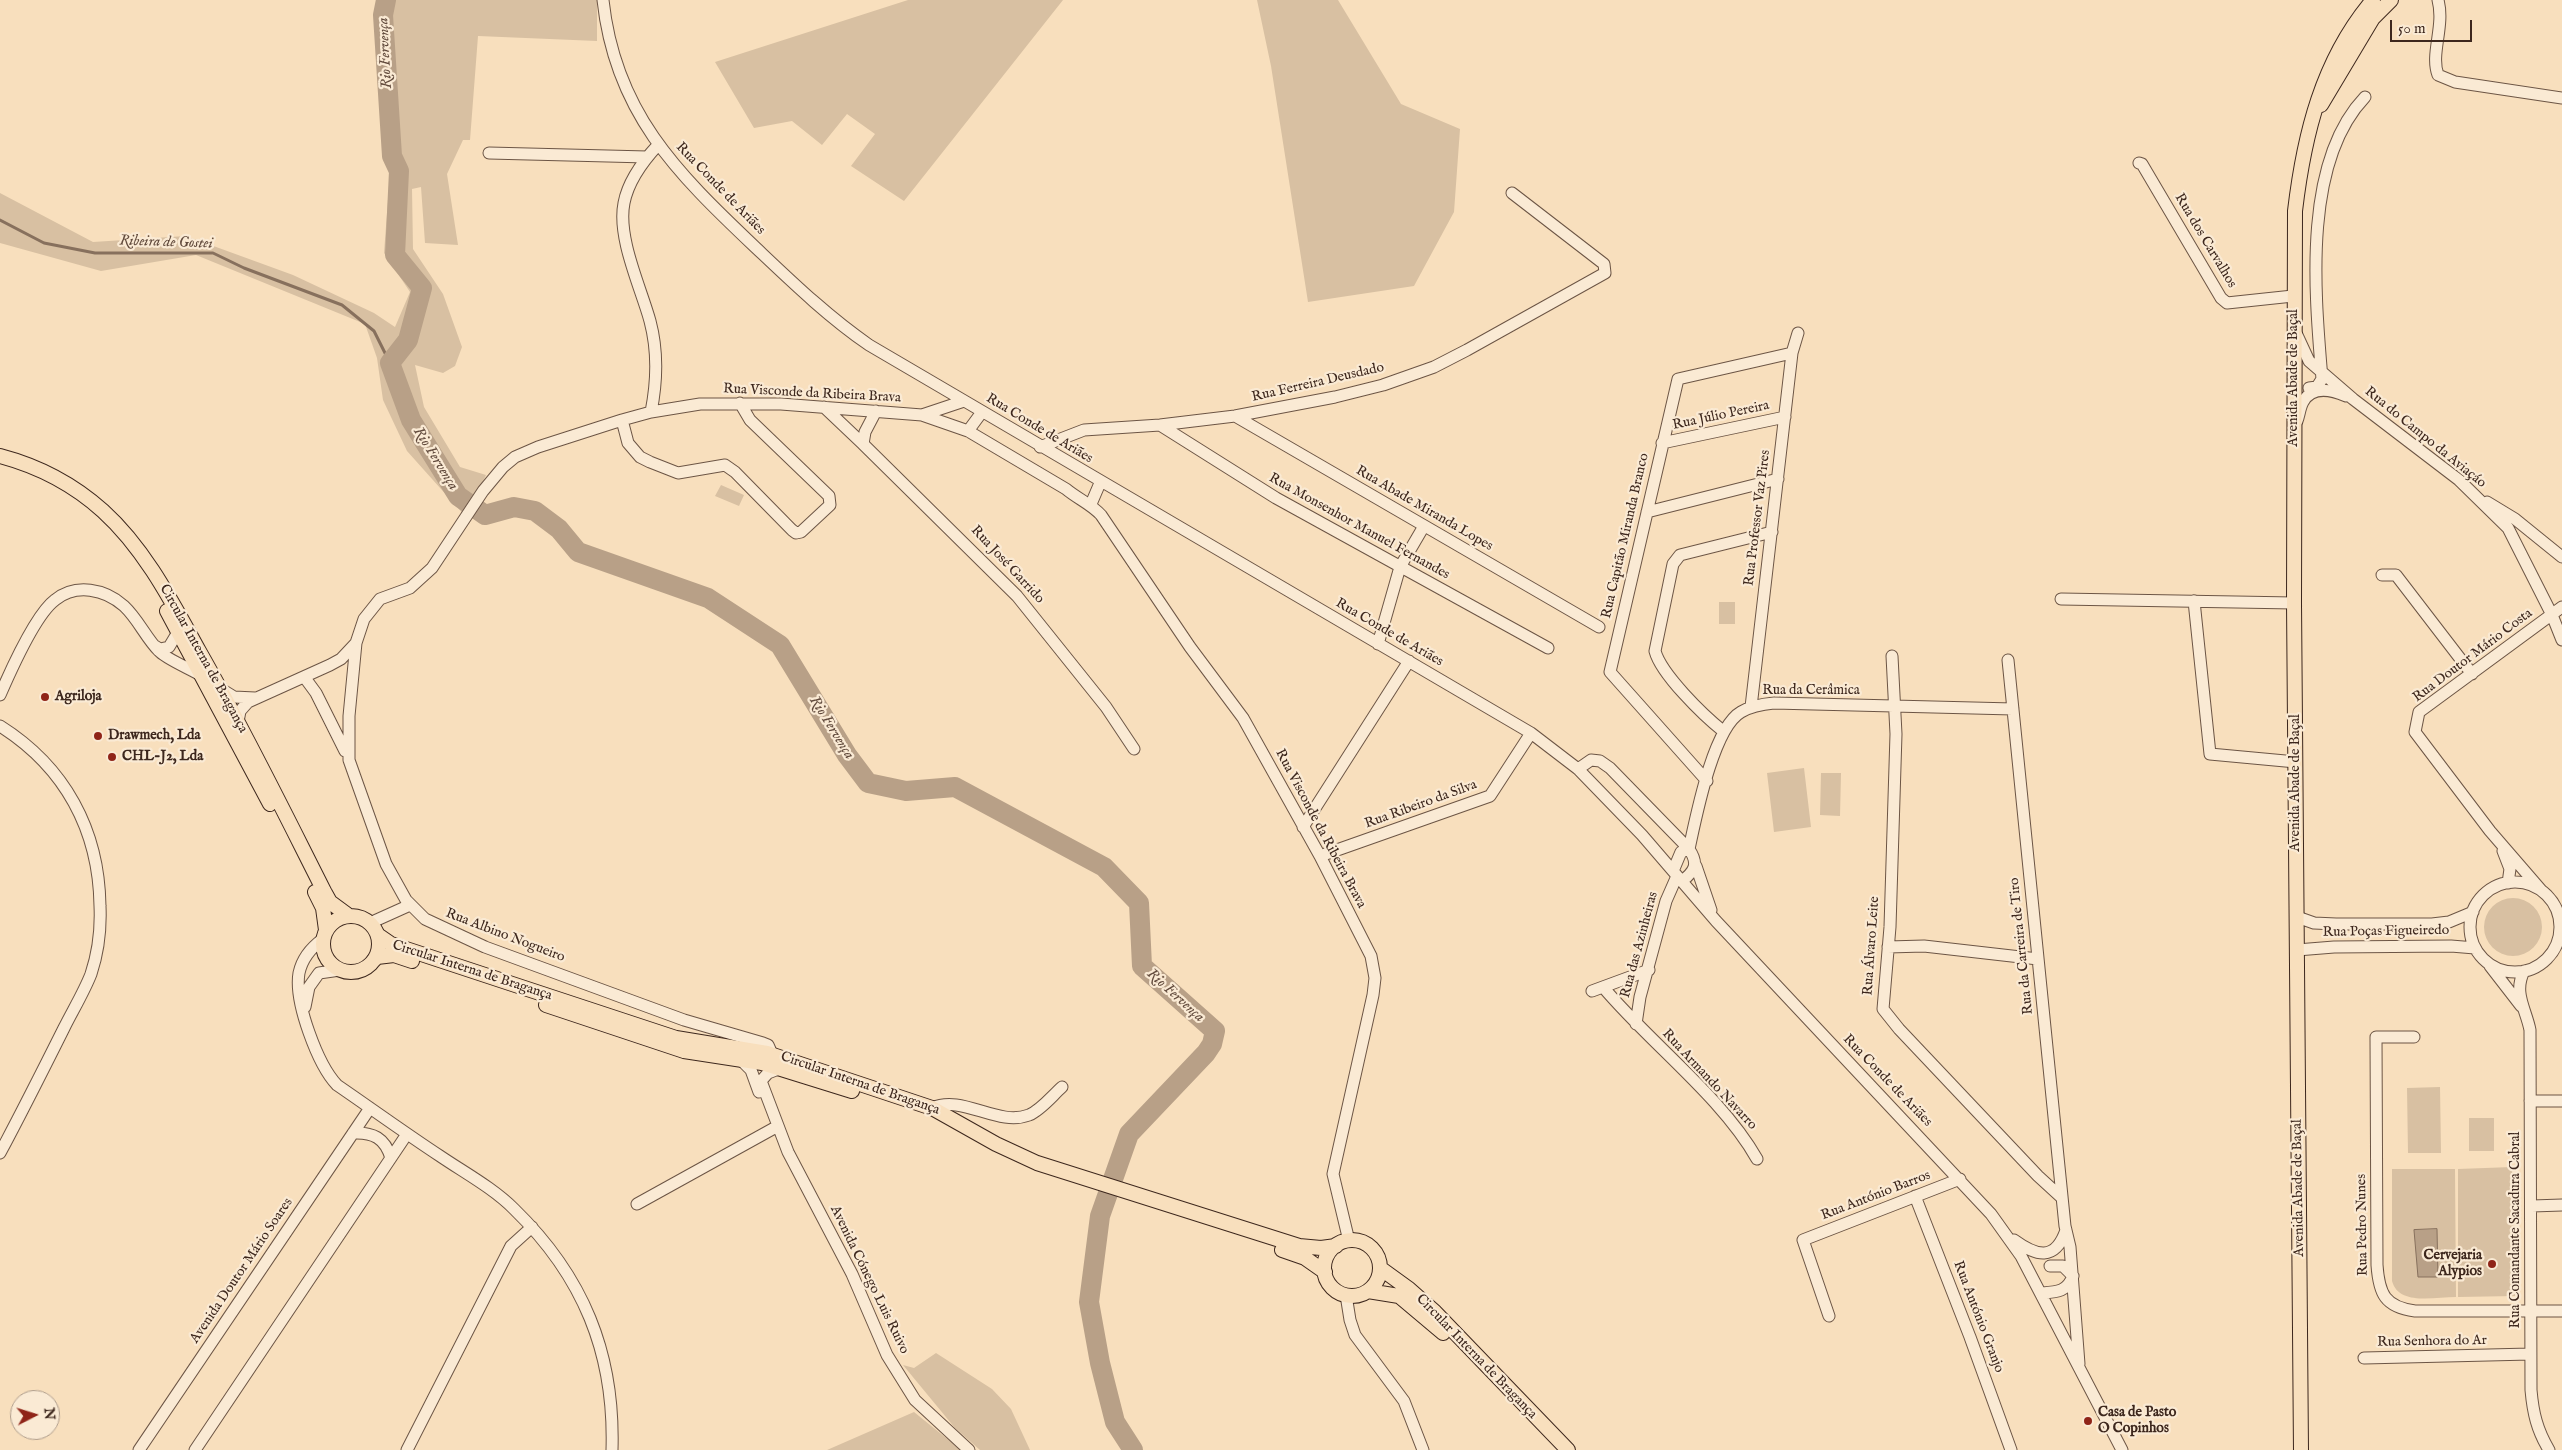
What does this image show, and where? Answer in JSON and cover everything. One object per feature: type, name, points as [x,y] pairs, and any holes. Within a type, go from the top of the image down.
[{"type":"main road","name":"Avenida Abade de Baçal","points":[[2301,1450],[2294,603],[2293,296],[2295,211],[2300,163],[2322,85],[2337,54],[2373,0]]},
{"type":"main road","name":"Avenida Abade de Baçal","points":[[2312,117],[2373,18],[2391,0]]},
{"type":"main road","name":"Circular Interna de Bragança","points":[[0,456],[34,467],[68,484],[114,522],[150,566],[221,689],[330,902],[349,916]]},
{"type":"main road","name":"Circular Interna de Bragança","points":[[0,463],[24,470],[61,488],[99,518],[140,565],[202,676],[312,886],[323,908],[325,935]]},
{"type":"main road","points":[[189,653],[204,666],[236,726],[252,748]]},
{"type":"main road","points":[[349,916],[356,916],[374,929],[378,953],[373,961],[358,971],[340,970],[326,958],[325,935],[340,918],[349,916]]},
{"type":"main road","name":"Circular Interna de Bragança","points":[[374,929],[392,944],[676,1038],[772,1054],[932,1108],[996,1144],[1057,1173]]},
{"type":"main road","name":"Circular Interna de Bragança","points":[[373,961],[383,955],[400,957],[674,1048],[781,1068],[925,1114],[955,1128],[1014,1161],[1173,1210],[1299,1246],[1321,1248],[1343,1243]]},
{"type":"main road","name":"Circular Interna de Bragança","points":[[1173,1210],[1303,1257],[1325,1272]]},
{"type":"main road","points":[[1358,1241],[1374,1251],[1380,1268],[1375,1285],[1362,1295],[1346,1296],[1330,1285],[1325,1272],[1327,1258],[1343,1243],[1358,1241]]},
{"type":"main road","name":"Circular Interna de Bragança","points":[[1380,1268],[1409,1289],[1435,1312],[1568,1450]]},
{"type":"main road","name":"Circular Interna de Bragança","points":[[1368,1291],[1397,1295],[1414,1307],[1443,1332],[1558,1450]]},
{"type":"street","name":"Rua Conde de Ariães","points":[[603,0],[606,29],[614,59],[625,88],[658,145],[700,194],[799,290],[840,325],[869,345],[1100,483],[1531,733],[1578,769],[1662,857],[1716,921],[1960,1179],[2008,1236],[2039,1289],[2122,1450]]},
{"type":"street","points":[[2438,0],[2442,20],[2435,67],[2438,75],[2455,82],[2562,98]]},
{"type":"street","points":[[2309,388],[2320,385],[2322,379],[2319,369],[2317,258],[2320,196],[2332,151],[2352,110],[2365,96]]},
{"type":"street","points":[[651,412],[656,370],[653,336],[628,246],[623,218],[628,191],[646,157],[658,145]]},
{"type":"street","points":[[489,153],[646,157]]},
{"type":"street","name":"Rua dos Carvalhos","points":[[2139,163],[2142,164],[2221,298],[2227,303],[2293,296]]},
{"type":"street","name":"Rua Ferreira Deusdado","points":[[1040,447],[1084,430],[1160,425],[1235,416],[1335,397],[1383,385],[1434,367],[1605,273],[1604,264],[1512,193]]},
{"type":"street","name":"Rua do Campo da Aviaçáo","points":[[2294,325],[2302,352],[2319,369],[2352,399],[2470,491],[2508,528],[2562,640]]},
{"type":"street","name":"Rua Professor Vaz Pires","points":[[1751,708],[1792,353],[1798,333]]},
{"type":"street","name":"Rua Capitão Miranda Branco","points":[[1707,781],[1610,672],[1678,379],[1792,353]]},
{"type":"street","points":[[2319,369],[2308,367],[2294,376],[2302,385],[2309,388],[2325,390],[2352,399]]},
{"type":"street","points":[[2294,430],[2302,402],[2309,395],[2325,390]]},
{"type":"street","points":[[922,415],[964,401]]},
{"type":"street","points":[[622,420],[628,443],[640,457],[678,473],[725,465],[736,472],[792,530],[801,532],[830,505],[829,496],[750,420],[740,402]]},
{"type":"street","name":"Rua Visconde da Ribeira Brava","points":[[371,608],[380,598],[410,588],[420,581],[432,568],[483,491],[503,467],[515,457],[538,447],[622,420],[651,412],[700,404],[740,402],[922,415],[968,431],[1066,489],[1077,498],[1091,504],[1102,515],[1174,624],[1243,718],[1320,856],[1371,956],[1374,967],[1373,995],[1333,1174],[1343,1243]]},
{"type":"street","name":"Rua José Garrido","points":[[824,407],[1017,596],[1106,707],[1134,750]]},
{"type":"street","points":[[863,444],[865,432],[876,411]]},
{"type":"street","points":[[968,431],[982,412]]},
{"type":"street","name":"Rua Abade Miranda Lopes","points":[[1235,416],[1599,627]]},
{"type":"street","name":"Rua Júlio Pereira","points":[[1662,444],[1785,417]]},
{"type":"street","name":"Rua Monsenhor Manuel Fernandes","points":[[1160,425],[1276,498],[1548,648]]},
{"type":"street","points":[[1066,489],[1078,470]]},
{"type":"street","points":[[1647,512],[1778,480]]},
{"type":"street","points":[[1091,504],[1100,483]]},
{"type":"street","points":[[2470,491],[2515,519],[2562,557]]},
{"type":"street","points":[[1378,644],[1400,567],[1424,526]]},
{"type":"street","points":[[1723,731],[1709,720],[1658,663],[1655,651],[1674,564],[1680,555],[1772,532]]},
{"type":"street","points":[[2382,575],[2396,575],[2472,674]]},
{"type":"street","points":[[0,695],[46,608],[54,600],[74,590],[94,591],[113,598],[125,607],[160,652],[202,676]]},
{"type":"street","points":[[2061,599],[2294,603]]},
{"type":"street","points":[[2194,601],[2210,754],[2296,762]]},
{"type":"street","name":"Rua Doutor Mário Costa","points":[[2541,890],[2490,831],[2415,732],[2419,712],[2562,607]]},
{"type":"street","name":"Rua Albino Nogueiro","points":[[371,608],[356,643],[349,716],[350,760],[386,864],[410,905],[436,925],[486,947],[684,1020],[763,1043],[768,1045],[772,1054]]},
{"type":"street","points":[[155,646],[160,649],[169,647],[178,632]]},
{"type":"street","points":[[238,722],[243,706],[255,698],[305,678],[341,659],[356,643]]},
{"type":"street","points":[[155,646],[164,652],[189,653]]},
{"type":"street","name":"Rua Álvaro Leite","points":[[1892,656],[1896,707],[1888,948],[1883,999],[1886,1015],[2038,1176],[2062,1198]]},
{"type":"street","name":"Rua da Carreira de Tiro","points":[[2008,660],[2062,1198],[2073,1276],[2080,1371]]},
{"type":"street","points":[[1303,827],[1408,661]]},
{"type":"street","points":[[305,678],[325,710],[350,760]]},
{"type":"street","points":[[221,689],[234,697],[255,698]]},
{"type":"street","name":"Rua da Cerâmica","points":[[1685,851],[1723,731],[1740,712],[1774,703],[2013,710]]},
{"type":"street","points":[[0,726],[39,756],[64,786],[82,815],[94,847],[100,884],[101,922],[91,974],[0,1153]]},
{"type":"street","name":"Rua Ribeiro da Silva","points":[[1320,856],[1490,796],[1531,733]]},
{"type":"street","points":[[1578,769],[1591,760],[1600,761],[1610,768],[1685,851],[1695,857],[1696,866],[1716,921]]},
{"type":"street","name":"Rua Doutor Mário Costa","points":[[2490,831],[2509,860],[2508,882]]},
{"type":"street","points":[[1662,857],[1685,851]]},
{"type":"street","name":"Rua das Azinheiras","points":[[1636,1024],[1640,997],[1649,970],[1666,901],[1678,876],[1685,851]]},
{"type":"street","points":[[1678,876],[1694,872],[1696,866]]},
{"type":"street","points":[[2552,951],[2557,942],[2561,922],[2550,899],[2541,890],[2519,882],[2508,882],[2486,892],[2472,912],[2470,924],[2475,948],[2488,962],[2499,969],[2511,972],[2524,971],[2540,964],[2552,951],[2562,944]]},
{"type":"street","points":[[374,929],[410,905]]},
{"type":"street","name":"Rua Poças Figueiredo","points":[[2297,917],[2314,923],[2432,924],[2449,922],[2472,912]]},
{"type":"street","points":[[325,935],[314,946],[300,971],[298,989],[304,1014],[322,1065],[328,1076],[337,1085],[513,1207],[532,1227],[574,1282],[593,1324],[605,1363],[611,1403],[612,1450]]},
{"type":"street","points":[[1888,948],[1924,946],[2038,960]]},
{"type":"street","name":"Rua Poças Figueiredo","points":[[2297,950],[2344,947],[2451,946],[2475,948]]},
{"type":"street","name":"Rua Comandante Sacadura Cabral","points":[[2488,962],[2522,1008]]},
{"type":"street","points":[[304,1014],[309,987],[316,976],[325,971],[340,970]]},
{"type":"street","name":"Rua Armando Navarro","points":[[1649,970],[1597,989],[1636,1024],[1726,1117],[1749,1146],[1757,1160]]},
{"type":"street","name":"Rua Comandante Sacadura Cabral","points":[[2524,971],[2519,986],[2522,1008],[2530,1030],[2532,1206],[2530,1354],[2533,1413],[2538,1432],[2549,1450]]},
{"type":"street","name":"Rua Pedro Nunes","points":[[2414,1037],[2376,1037],[2377,1265],[2382,1293],[2389,1303],[2402,1309],[2416,1311],[2562,1311]]},
{"type":"street","points":[[741,1060],[749,1066],[759,1093],[768,1103]]},
{"type":"street","points":[[768,1103],[761,1081],[768,1073],[781,1068]]},
{"type":"street","points":[[932,1108],[948,1104],[1006,1116],[1022,1116],[1033,1113],[1062,1088]]},
{"type":"street","points":[[2530,1101],[2562,1101]]},
{"type":"street","name":"Avenida Cónego Luis Ruivo","points":[[768,1103],[788,1152],[852,1274],[887,1355],[915,1400],[969,1450]]},
{"type":"street","name":"Avenida Doutor Mário Soares","points":[[139,1450],[370,1108]]},
{"type":"street","points":[[637,1204],[778,1126]]},
{"type":"street","points":[[353,1133],[374,1135],[382,1140],[391,1158]]},
{"type":"street","points":[[195,1450],[407,1134]]},
{"type":"street","name":"Rua António Barros","points":[[1829,1316],[1804,1240],[1960,1179]]},
{"type":"street","name":"Rua António Granjo","points":[[1915,1196],[1970,1336],[2010,1450]]},
{"type":"street","points":[[2532,1206],[2562,1205]]},
{"type":"street","points":[[407,1450],[511,1246],[532,1227]]},
{"type":"street","points":[[2050,1266],[2063,1266],[2073,1276],[2067,1288],[2062,1291],[2039,1289],[2050,1266],[2057,1256],[2066,1230]]},
{"type":"street","points":[[2008,1236],[2038,1253],[2050,1252],[2060,1244]]},
{"type":"street","points":[[1346,1296],[1355,1335],[1404,1401],[1423,1450]]},
{"type":"street","name":"Rua Senhora do Ar","points":[[2364,1358],[2530,1354]]},
{"type":"shaded area","points":[[377,0],[597,0],[597,41],[478,36],[470,140],[463,140],[447,174],[458,245],[425,243],[421,187],[412,189],[413,249],[443,294],[462,347],[455,366],[443,373],[415,365],[424,407],[460,467],[486,475],[466,517],[407,451],[383,400],[377,358],[365,324],[196,255],[101,271],[0,243],[0,193],[93,242],[186,236],[293,275],[374,313],[395,327],[410,292],[384,253],[390,172],[377,72]]},
{"type":"shaded area","points":[[908,0],[1063,0],[904,201],[851,166],[875,134],[847,114],[822,145],[792,121],[754,128],[715,62]]},
{"type":"shaded area","points":[[1257,0],[1338,0],[1401,104],[1460,129],[1454,212],[1414,286],[1308,302],[1271,66]]},
{"type":"shaded area","points":[[721,485],[744,495],[739,506],[715,496]]},
{"type":"shaded area","points":[[1719,602],[1735,602],[1735,624],[1719,624]]},
{"type":"shaded area","points":[[1804,768],[1811,827],[1774,832],[1767,773]]},
{"type":"shaded area","points":[[1821,773],[1841,773],[1840,816],[1820,815]]},
{"type":"shaded area","points":[[2513,898],[2524,900],[2537,911],[2542,927],[2540,938],[2529,951],[2513,956],[2502,954],[2489,943],[2484,927],[2486,916],[2497,903]]},
{"type":"shaded area","points":[[2440,1087],[2441,1153],[2408,1153],[2407,1088]]},
{"type":"shaded area","points":[[2469,1118],[2494,1118],[2494,1151],[2469,1151]]},
{"type":"shaded area","points":[[2512,1167],[2515,1296],[2458,1297],[2458,1169]]},
{"type":"shaded area","points":[[2392,1169],[2455,1169],[2456,1297],[2428,1299],[2410,1297],[2396,1289],[2392,1281]]},
{"type":"shaded area","points":[[2437,1229],[2438,1277],[2418,1277],[2414,1230]]},
{"type":"shaded area","points":[[936,1353],[992,1389],[1011,1409],[1030,1450],[980,1450],[955,1428],[903,1365],[914,1368]]},
{"type":"shaded area","points":[[914,1412],[961,1450],[827,1450]]},
{"type":"waterway","name":"Rio Fervença","points":[[386,0],[383,15],[392,156],[399,171],[395,255],[422,288],[408,340],[390,363],[411,420],[458,496],[485,515],[514,507],[535,511],[559,529],[578,552],[708,598],[780,645],[847,755],[868,783],[906,791],[955,787],[1104,867],[1139,903],[1142,966],[1215,1031],[1212,1044],[1206,1053],[1129,1134],[1100,1216],[1089,1302],[1100,1363],[1115,1422],[1133,1450]]},
{"type":"waterway","name":"Ribeira de Gostei","points":[[0,220],[44,243],[95,253],[213,253],[244,268],[342,305],[374,331],[390,363]]},
{"type":"place","name":"Agriloja","points":[[45,697]]},
{"type":"place","name":"Drawmech, Lda","points":[[98,736]]},
{"type":"place","name":"CHL-J2, Lda","points":[[112,757]]},
{"type":"place","name":"Cervejaria Alypios","points":[[2492,1264]]},
{"type":"place","name":"Casa de Pasto O Copinhos","points":[[2088,1421]]}]
